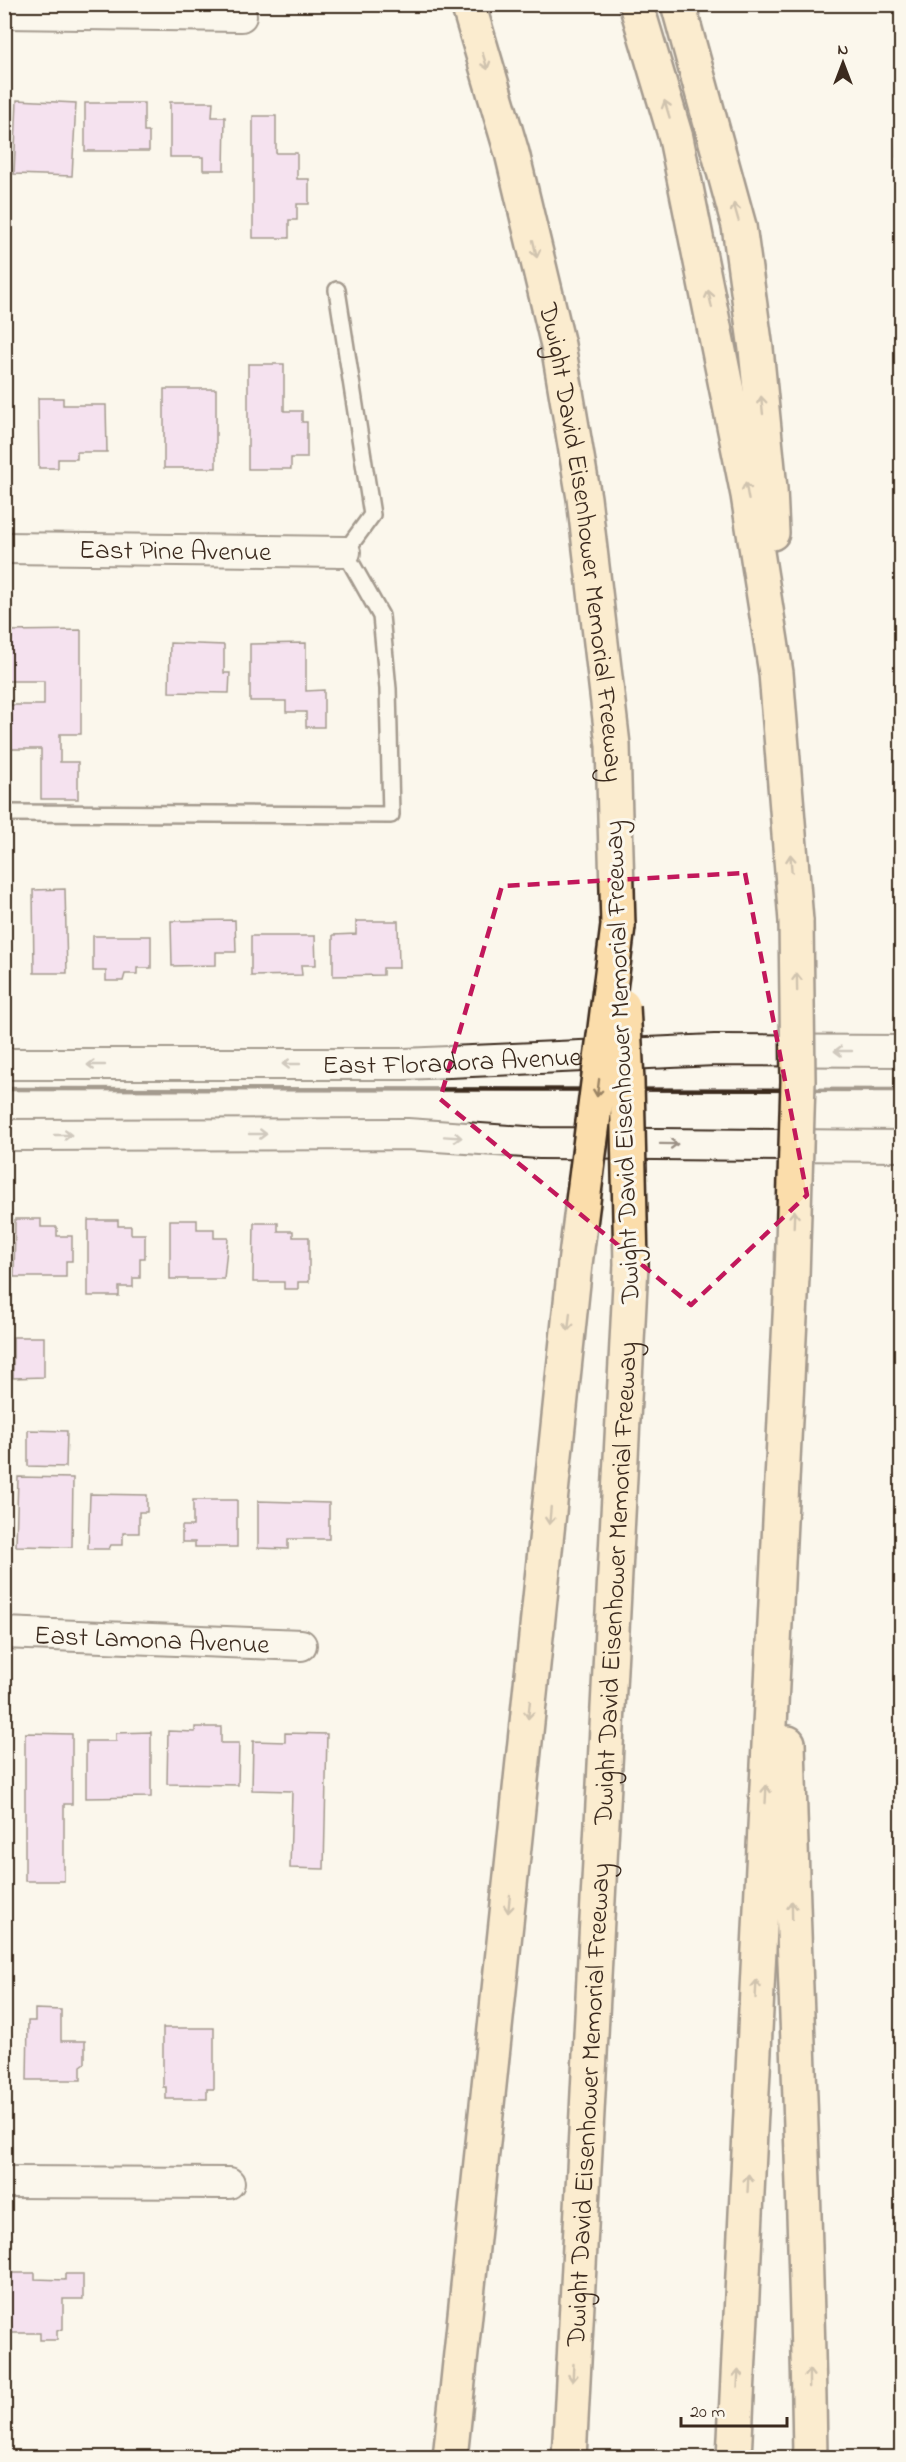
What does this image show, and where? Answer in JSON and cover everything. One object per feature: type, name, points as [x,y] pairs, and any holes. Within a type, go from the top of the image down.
[{"type":"highway","name":"Dwight David Eisenhower Memorial Freeway","points":[[468,4],[512,153],[558,345],[584,498],[613,745],[618,926],[627,1081],[631,1266],[569,2457]]},
{"type":"highway","points":[[636,4],[676,138],[717,331],[748,495],[776,673]]},
{"type":"highway","points":[[678,4],[739,226],[756,349],[770,489],[776,673],[796,921],[798,1081],[792,1277],[734,2457]]},
{"type":"highway","points":[[450,2457],[575,1264],[618,926]]},
{"type":"highway","points":[[782,1478],[793,1952],[808,2273],[810,2457]]},
{"type":"highway","points":[[788,2457],[793,1952]]},
{"type":"highway","points":[[432,2457],[469,2268]]},
{"type":"street","points":[[4,13],[241,16]]},
{"type":"street","name":"East Pine Avenue","points":[[4,548],[345,552]]},
{"type":"street","name":"East Floradora Avenue","points":[[4,1064],[404,1064],[715,1050],[902,1051]]},
{"type":"street","points":[[4,1135],[407,1134],[540,1143],[902,1146]]},
{"type":"street","name":"East Lamona Avenue","points":[[4,1633],[302,1645]]},
{"type":"street","points":[[4,2182],[229,2183]]},
{"type":"lane","points":[[4,813],[391,815],[388,689],[381,616],[345,552],[372,515],[337,290]]},
{"type":"highlighted area","points":[[745,873],[807,1195],[691,1305],[440,1099],[502,886]]},
{"type":"building","points":[[17,100],[76,103],[72,176],[14,174]]},
{"type":"building","points":[[170,102],[213,102],[212,117],[225,117],[224,170],[203,170],[203,157],[170,157]]},
{"type":"building","points":[[85,103],[144,103],[144,132],[149,132],[149,151],[85,151]]},
{"type":"building","points":[[898,110],[902,110],[902,157],[897,157]]},
{"type":"building","points":[[253,116],[276,116],[276,153],[297,153],[297,179],[309,179],[309,204],[297,204],[297,220],[289,220],[289,238],[253,238]]},
{"type":"building","points":[[248,364],[284,364],[284,411],[302,411],[302,422],[307,422],[307,458],[291,458],[291,469],[248,469]]},
{"type":"building","points":[[164,389],[216,389],[216,468],[164,468]]},
{"type":"building","points":[[38,398],[63,398],[63,405],[106,405],[107,452],[77,452],[77,459],[58,459],[58,468],[39,468]]},
{"type":"building","points":[[81,630],[81,734],[60,734],[60,762],[78,762],[78,799],[41,799],[41,749],[11,749],[10,705],[44,705],[44,681],[7,681],[7,631]]},
{"type":"building","points":[[170,643],[224,645],[224,673],[230,673],[229,693],[169,692]]},
{"type":"building","points":[[306,643],[306,691],[324,690],[324,727],[306,727],[306,712],[286,712],[286,701],[250,701],[250,644]]},
{"type":"building","points":[[65,889],[67,973],[34,973],[33,890]]},
{"type":"building","points":[[235,920],[236,952],[216,952],[216,965],[172,966],[171,921]]},
{"type":"building","points":[[356,921],[398,921],[399,968],[383,968],[383,975],[333,976],[333,935],[356,934]]},
{"type":"building","points":[[93,936],[151,936],[151,968],[137,968],[137,974],[125,974],[123,981],[106,981],[106,971],[93,971]]},
{"type":"building","points":[[251,936],[315,936],[316,965],[301,965],[302,975],[251,976]]},
{"type":"building","points":[[15,1219],[41,1219],[41,1227],[57,1227],[57,1236],[72,1236],[72,1261],[66,1261],[66,1277],[14,1277]]},
{"type":"building","points":[[88,1220],[118,1220],[118,1226],[131,1226],[131,1234],[145,1234],[145,1258],[140,1258],[140,1278],[133,1278],[133,1287],[119,1287],[119,1296],[88,1296]]},
{"type":"building","points":[[170,1220],[197,1220],[197,1229],[214,1229],[214,1238],[228,1238],[224,1279],[170,1279]]},
{"type":"building","points":[[254,1223],[278,1223],[278,1231],[293,1231],[293,1237],[309,1237],[309,1282],[298,1282],[298,1289],[284,1289],[284,1282],[253,1282]]},
{"type":"building","points":[[13,1337],[44,1337],[44,1377],[13,1378]]},
{"type":"building","points":[[28,1430],[67,1431],[66,1467],[28,1466]]},
{"type":"building","points":[[18,1477],[73,1478],[72,1547],[16,1546]]},
{"type":"building","points":[[90,1494],[147,1495],[147,1512],[139,1512],[139,1533],[123,1533],[123,1545],[111,1545],[109,1549],[88,1549]]},
{"type":"building","points":[[193,1500],[237,1500],[237,1547],[195,1547],[195,1542],[182,1542],[182,1526],[193,1526]]},
{"type":"building","points":[[258,1501],[329,1503],[329,1539],[288,1539],[288,1549],[258,1548]]},
{"type":"building","points":[[195,1727],[221,1727],[221,1743],[239,1743],[238,1785],[167,1784],[168,1731],[195,1732]]},
{"type":"building","points":[[151,1732],[151,1797],[86,1798],[86,1741],[116,1741],[116,1733]]},
{"type":"building","points":[[25,1733],[72,1734],[72,1804],[64,1804],[64,1881],[25,1881]]},
{"type":"building","points":[[285,1733],[327,1734],[324,1869],[290,1868],[292,1791],[252,1790],[253,1741],[285,1742]]},
{"type":"building","points":[[35,2009],[61,2010],[61,2041],[85,2041],[85,2063],[81,2066],[81,2080],[27,2080],[28,2021],[35,2021]]},
{"type":"building","points":[[163,2028],[214,2028],[214,2089],[207,2089],[207,2099],[166,2099],[166,2087],[163,2087]]},
{"type":"building","points":[[8,2273],[35,2273],[35,2279],[65,2280],[65,2274],[83,2274],[83,2299],[63,2299],[63,2329],[57,2331],[57,2340],[40,2340],[40,2333],[7,2333]]},
{"type":"building","points":[[125,2453],[200,2453],[200,2458],[125,2458]]},
{"type":"railway","points":[[4,1089],[902,1090]]}]
